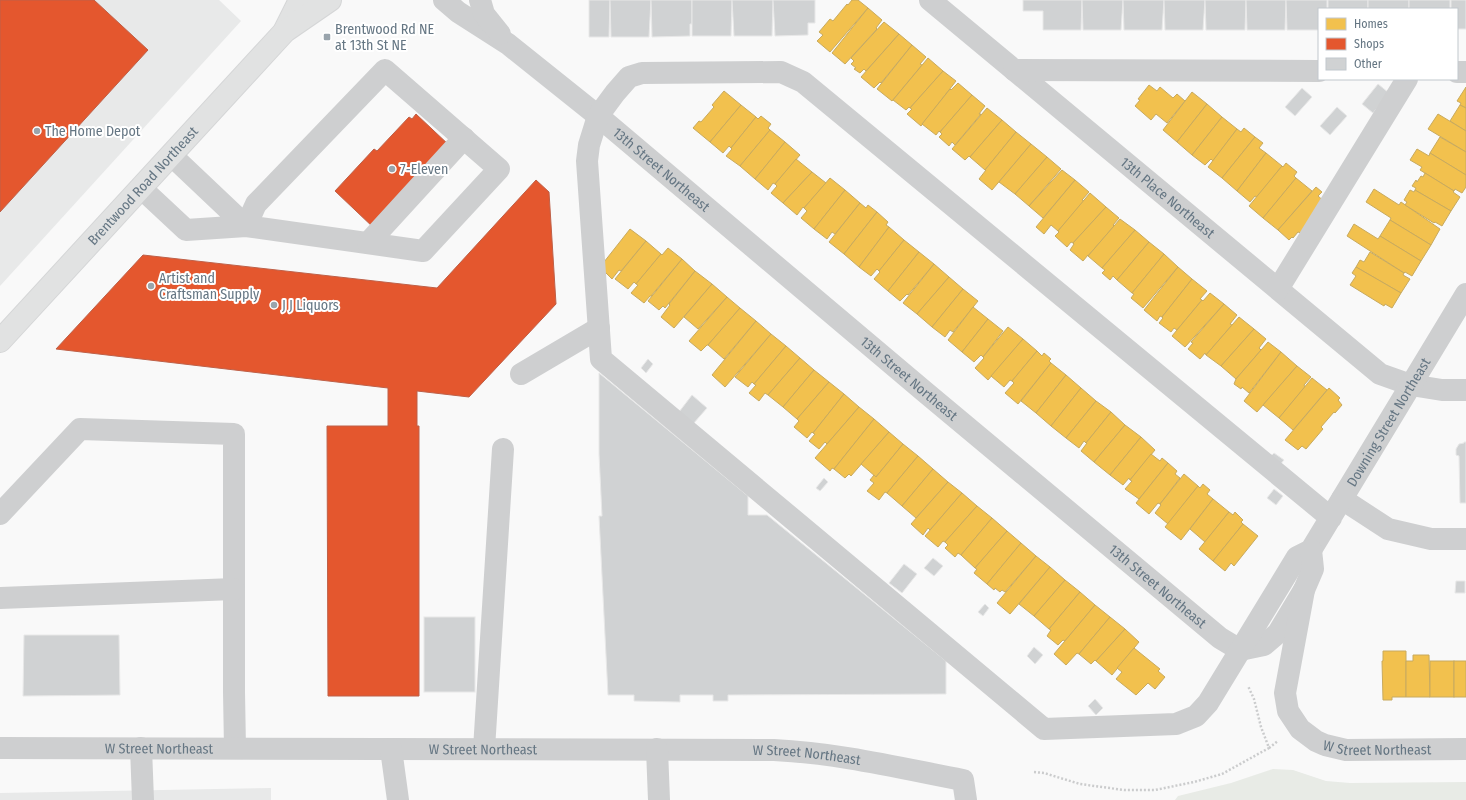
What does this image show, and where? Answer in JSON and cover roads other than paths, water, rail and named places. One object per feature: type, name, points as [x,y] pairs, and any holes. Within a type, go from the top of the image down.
[{"type":"main road","name":"Brentwood Road Northeast","points":[[285,31],[300,0]]},
{"type":"main road","name":"Brentwood Road Northeast","points":[[0,341],[285,31],[330,0]]},
{"type":"street","name":"13th Street Northeast","points":[[444,0],[458,12],[508,44],[598,116],[919,387],[1214,633],[1240,650]]},
{"type":"street","name":"13th Street Northeast","points":[[480,0],[484,14],[508,44]]},
{"type":"street","name":"13th Place Northeast","points":[[930,0],[1380,374],[1411,385],[1442,390],[1466,390]]},
{"type":"street","points":[[141,188],[186,230],[246,226],[423,251],[499,169],[385,70],[256,204],[246,226]]},
{"type":"street","points":[[1014,70],[1318,71]]},
{"type":"street","name":"Downing Street Northeast","points":[[1331,518],[803,82],[781,72],[642,73],[629,77],[615,92],[598,116],[589,145],[587,161],[601,359],[1044,729],[1176,724],[1196,716],[1208,703],[1297,557],[1311,550],[1331,518],[1342,500],[1466,294]]},
{"type":"street","points":[[1278,289],[1406,80]]},
{"type":"street","points":[[368,244],[464,138]]},
{"type":"street","points":[[171,155],[246,226]]},
{"type":"street","points":[[521,374],[599,328]]},
{"type":"street","points":[[0,514],[80,429],[234,434],[235,748]]},
{"type":"street","points":[[484,749],[503,449]]},
{"type":"street","points":[[1342,500],[1388,529],[1431,539],[1466,539]]},
{"type":"street","points":[[1240,650],[1264,645],[1278,633],[1304,590],[1314,569],[1311,550]]},
{"type":"street","points":[[0,598],[234,589]]},
{"type":"street","name":"W Street Northeast","points":[[1304,590],[1286,693],[1288,711],[1300,729],[1316,741],[1330,747],[1346,750],[1466,749]]},
{"type":"street","name":"W Street Northeast","points":[[0,748],[657,749],[800,751],[851,758],[964,790]]},
{"type":"street","points":[[141,748],[143,800]]},
{"type":"street","points":[[391,749],[398,800]]},
{"type":"street","points":[[657,749],[659,800]]},
{"type":"place","name":"Brentwood Rd NE at 13th St NE","points":[[327,37]]},
{"type":"place","name":"The Home Depot","points":[[37,131]]},
{"type":"place","name":"7-Eleven","points":[[392,169]]},
{"type":"place","name":"Artist and Craftsman Supply","points":[[151,286]]},
{"type":"place","name":"J J Liquors","points":[[274,305]]}]
